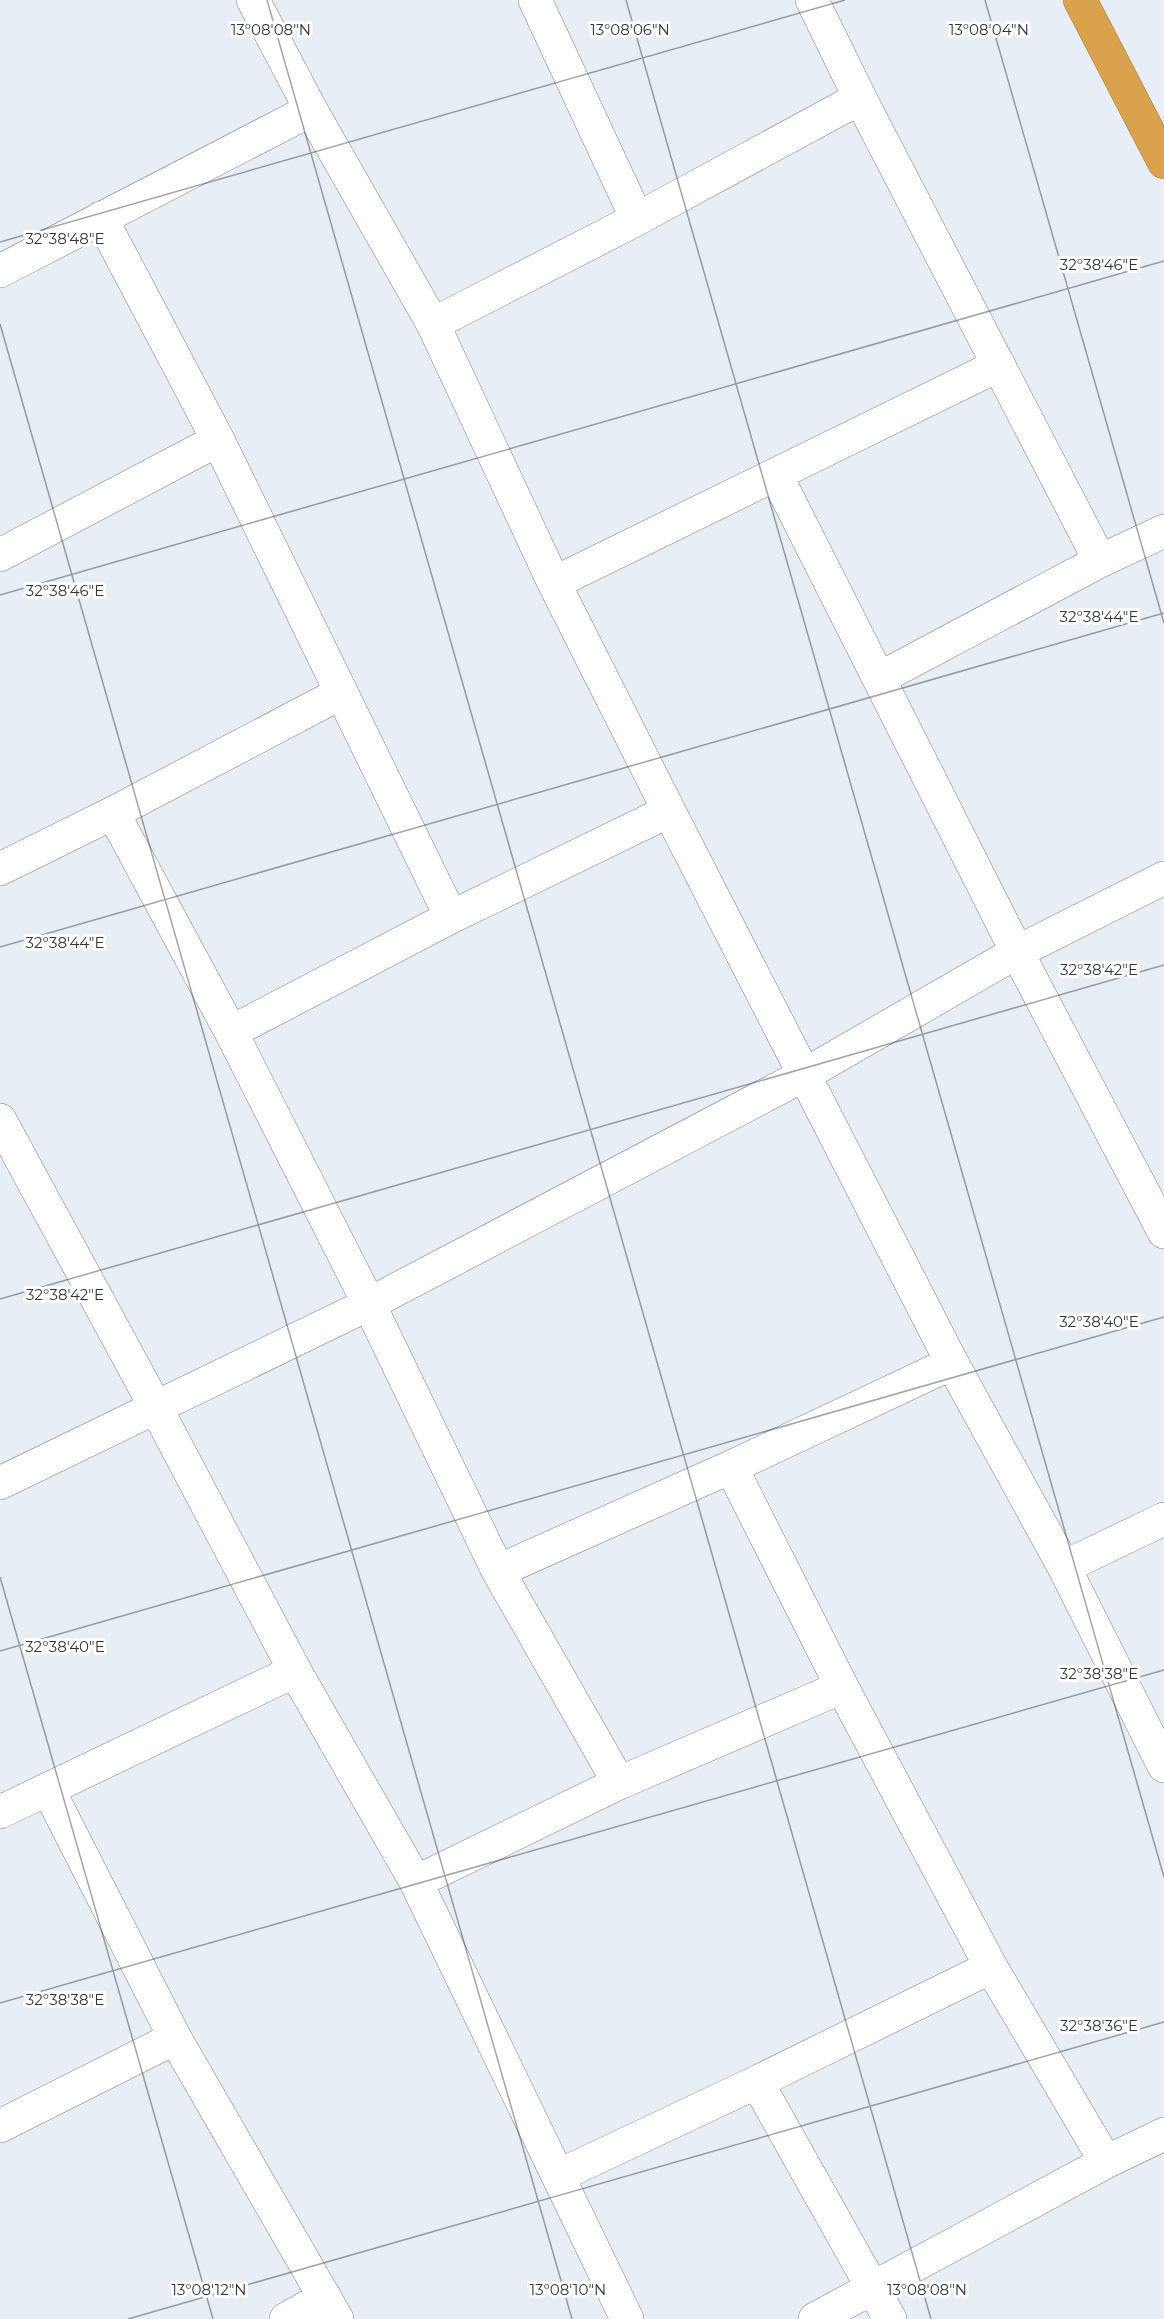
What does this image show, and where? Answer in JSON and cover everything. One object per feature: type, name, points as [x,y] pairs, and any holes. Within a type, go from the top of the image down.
[{"type":"highway","points":[[1080,0],[1164,162]]},
{"type":"street","points":[[253,0],[311,110],[433,324],[554,583],[669,811],[951,1364],[1064,1567],[1164,1766]]},
{"type":"street","points":[[812,0],[860,98],[1100,561]]},
{"type":"street","points":[[538,1],[638,219]]},
{"type":"street","points":[[433,324],[638,219],[860,98]]},
{"type":"street","points":[[0,271],[311,110]]},
{"type":"street","points":[[101,218],[218,440],[451,917]]},
{"type":"street","points":[[554,583],[999,365]]},
{"type":"street","points":[[0,555],[218,440]]},
{"type":"street","points":[[776,475],[1017,952],[1164,1231]]},
{"type":"street","points":[[880,678],[1100,561],[1164,531]]},
{"type":"street","points":[[0,869],[113,813],[341,693]]},
{"type":"street","points":[[231,1032],[451,917],[669,811]]},
{"type":"street","points":[[113,813],[231,1032],[369,1304],[498,1571],[619,1783]]},
{"type":"street","points":[[0,1483],[369,1304],[804,1075],[1017,952],[1164,878]]},
{"type":"street","points":[[3,1135],[155,1406],[295,1671],[416,1882],[627,2319]]},
{"type":"street","points":[[498,1571],[731,1467],[951,1364]]},
{"type":"street","points":[[731,1467],[842,1687],[991,1967],[1106,2162]]},
{"type":"street","points":[[1064,1567],[1164,1519]]},
{"type":"street","points":[[0,1812],[295,1671]]},
{"type":"street","points":[[416,1882],[619,1783],[842,1687]]},
{"type":"street","points":[[48,1789],[175,2038],[331,2308],[286,2319]]},
{"type":"street","points":[[558,2176],[757,2082],[991,1967]]},
{"type":"street","points":[[0,2126],[175,2038]]},
{"type":"street","points":[[757,2082],[890,2319]]},
{"type":"street","points":[[815,2319],[1106,2162],[1164,2134]]}]
